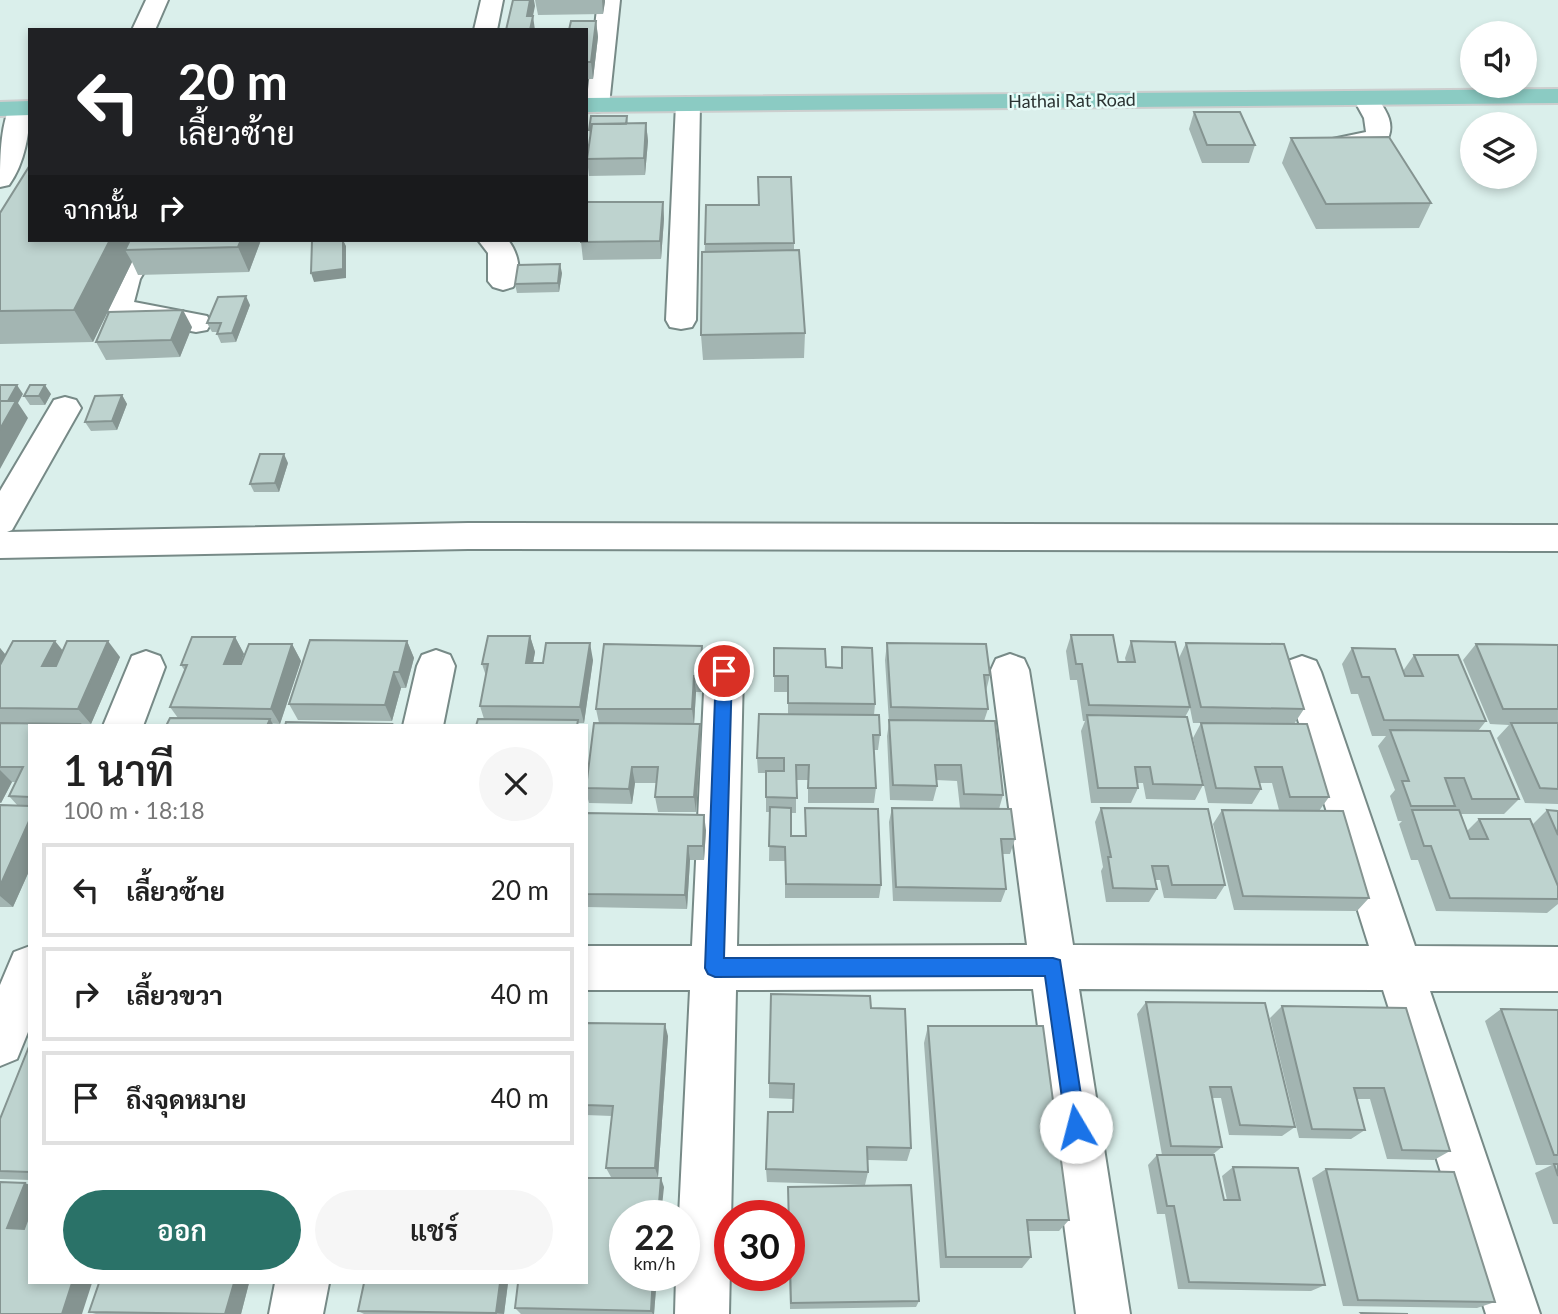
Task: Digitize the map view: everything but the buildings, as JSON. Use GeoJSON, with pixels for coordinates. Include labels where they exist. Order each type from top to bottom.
{"type":"FeatureCollection","features":[{"type":"Feature","properties":{"kind":"main road","name":"Hathai Rat Road"},"geometry":{"type":"LineString","coordinates":[[592,105],[1558,96]]}},
{"type":"Feature","properties":{"kind":"street"},"geometry":{"type":"LineString","coordinates":[[144,28],[157,0]]}},
{"type":"Feature","properties":{"kind":"street"},"geometry":{"type":"LineString","coordinates":[[485,28],[492,0]]}},
{"type":"Feature","properties":{"kind":"street"},"geometry":{"type":"LineString","coordinates":[[592,105],[609,0]]}},
{"type":"Feature","properties":{"kind":"street"},"geometry":{"type":"LineString","coordinates":[[1307,150],[1376,138],[1380,133],[1380,125],[1365,97]]}},
{"type":"Feature","properties":{"kind":"street"},"geometry":{"type":"LineString","coordinates":[[681,320],[688,104]]}},
{"type":"Feature","properties":{"kind":"street"},"geometry":{"type":"LineString","coordinates":[[0,179],[12,147],[16,109]]}},
{"type":"Feature","properties":{"kind":"street"},"geometry":{"type":"LineString","coordinates":[[148,242],[125,279],[118,300],[122,309],[196,323]]}},
{"type":"Feature","properties":{"kind":"street"},"geometry":{"type":"LineString","coordinates":[[494,242],[504,253],[503,281]]}},
{"type":"Feature","properties":{"kind":"street"},"geometry":{"type":"LineString","coordinates":[[0,521],[65,408]]}},
{"type":"Feature","properties":{"kind":"street"},"geometry":{"type":"LineString","coordinates":[[0,545],[454,536],[1558,538]]}},
{"type":"Feature","properties":{"kind":"street"},"geometry":{"type":"LineString","coordinates":[[423,724],[436,666]]}},
{"type":"Feature","properties":{"kind":"street"},"geometry":{"type":"LineString","coordinates":[[124,724],[146,667]]}},
{"type":"Feature","properties":{"kind":"street"},"geometry":{"type":"LineString","coordinates":[[1010,670],[1103,1314]]}},
{"type":"Feature","properties":{"kind":"street"},"geometry":{"type":"LineString","coordinates":[[702,1314],[724,671]]}},
{"type":"Feature","properties":{"kind":"street"},"geometry":{"type":"LineString","coordinates":[[1301,672],[1401,968],[1513,1314]]}},
{"type":"Feature","properties":{"kind":"street"},"geometry":{"type":"LineString","coordinates":[[588,968],[1558,969]]}},
{"type":"Feature","properties":{"kind":"street"},"geometry":{"type":"LineString","coordinates":[[0,969],[28,969]]}},
{"type":"Feature","properties":{"kind":"street"},"geometry":{"type":"LineString","coordinates":[[0,1042],[28,974]]}},
{"type":"Feature","properties":{"kind":"street"},"geometry":{"type":"LineString","coordinates":[[296,1314],[302,1284]]}},
{"type":"Feature","properties":{"kind":"route"},"geometry":{"type":"LineString","coordinates":[[724,671],[715,968],[1053,967],[1076,1127]]}}]}
